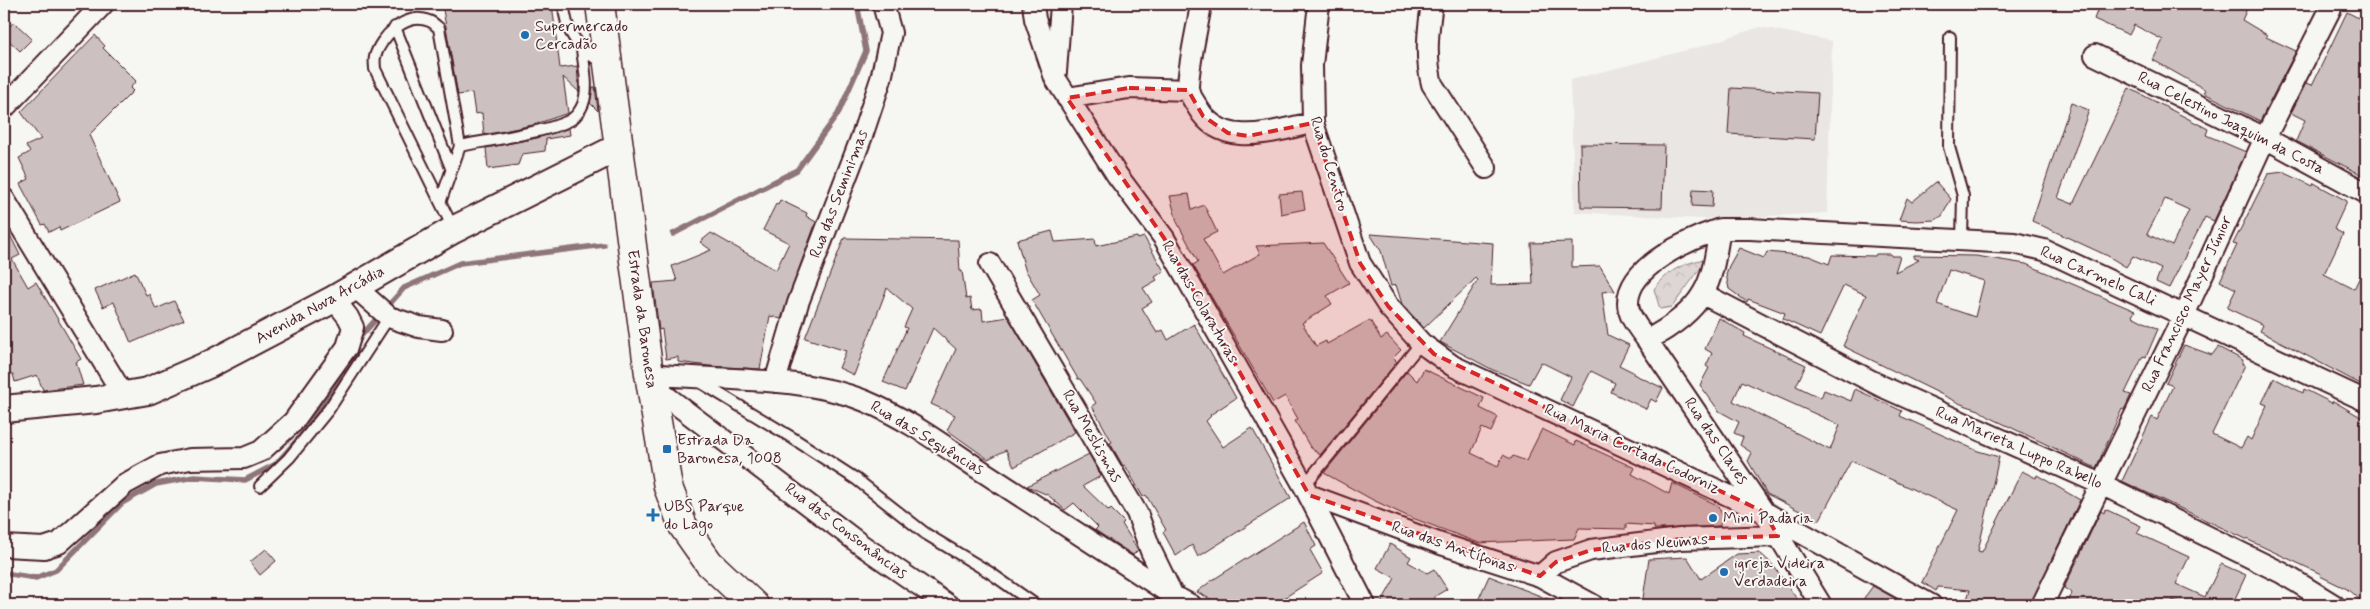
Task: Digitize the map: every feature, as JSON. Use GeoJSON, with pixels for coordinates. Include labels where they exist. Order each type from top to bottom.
{"type":"FeatureCollection","features":[{"type":"Feature","properties":{"kind":"main road","name":"Estrada da Baronesa"},"geometry":{"type":"LineString","coordinates":[[600,4],[650,379],[668,487],[683,526],[709,563],[754,605]]}},
{"type":"Feature","properties":{"kind":"street"},"geometry":{"type":"LineString","coordinates":[[4,108],[104,4]]}},
{"type":"Feature","properties":{"kind":"street","name":"Rua das Seminimas"},"geometry":{"type":"LineString","coordinates":[[775,382],[798,303],[862,136],[880,79],[891,33],[884,4]]}},
{"type":"Feature","properties":{"kind":"street","name":"Rua das Colaraturas"},"geometry":{"type":"LineString","coordinates":[[1033,4],[1035,19],[1056,78],[1067,98],[1117,175],[1164,238],[1306,490],[1365,605]]}},
{"type":"Feature","properties":{"kind":"street"},"geometry":{"type":"LineString","coordinates":[[1056,78],[1061,4]]}},
{"type":"Feature","properties":{"kind":"street"},"geometry":{"type":"LineString","coordinates":[[1201,4],[1188,90],[1203,116],[1214,127],[1228,133],[1248,136],[1313,123]]}},
{"type":"Feature","properties":{"kind":"street","name":"Rua do Centro"},"geometry":{"type":"LineString","coordinates":[[1319,4],[1312,65],[1313,123],[1360,263]]}},
{"type":"Feature","properties":{"kind":"street"},"geometry":{"type":"LineString","coordinates":[[1432,4],[1428,26],[1428,68],[1432,84],[1486,168]]}},
{"type":"Feature","properties":{"kind":"street","name":"Rua Francisco Mayer Júnior"},"geometry":{"type":"LineString","coordinates":[[2042,605],[2184,315],[2265,138],[2333,4]]}},
{"type":"Feature","properties":{"kind":"street","name":"Rua Celestino Joaquim da Costa"},"geometry":{"type":"LineString","coordinates":[[2094,54],[2265,138],[2366,192]]}},
{"type":"Feature","properties":{"kind":"street"},"geometry":{"type":"LineString","coordinates":[[1067,98],[1129,88],[1188,90]]}},
{"type":"Feature","properties":{"kind":"street","name":"Avenida Nova Arcádia"},"geometry":{"type":"LineString","coordinates":[[4,408],[124,396],[148,391],[210,364],[367,304],[454,230],[619,147]]}},
{"type":"Feature","properties":{"kind":"street"},"geometry":{"type":"LineString","coordinates":[[4,200],[124,396]]}},
{"type":"Feature","properties":{"kind":"street","name":"Rua Carmelo Cali"},"geometry":{"type":"LineString","coordinates":[[1647,340],[1634,323],[1628,304],[1631,288],[1642,273],[1663,256],[1695,238],[1720,230],[1750,229],[2014,243],[2044,250],[2366,401]]}},
{"type":"Feature","properties":{"kind":"street"},"geometry":{"type":"LineString","coordinates":[[1647,340],[1673,326],[1703,294],[1720,230]]}},
{"type":"Feature","properties":{"kind":"street","name":"Rua Maria Cortada Codorniz"},"geometry":{"type":"LineString","coordinates":[[1360,263],[1388,306],[1421,344],[1453,366],[1764,512],[1931,605]]}},
{"type":"Feature","properties":{"kind":"street","name":"Rua Meslismas"},"geometry":{"type":"LineString","coordinates":[[990,264],[1137,514],[1151,552],[1172,595]]}},
{"type":"Feature","properties":{"kind":"street","name":"Rua Marieta Luppo Rabello"},"geometry":{"type":"LineString","coordinates":[[1703,294],[1881,386],[2100,484],[2282,574],[2334,605]]}},
{"type":"Feature","properties":{"kind":"street"},"geometry":{"type":"LineString","coordinates":[[4,546],[44,548],[59,543],[125,484],[160,465],[190,458],[244,458],[261,451],[293,422],[348,347],[352,327],[348,317],[367,304],[419,327],[442,330]]}},
{"type":"Feature","properties":{"kind":"street","name":"Rua das Claves"},"geometry":{"type":"LineString","coordinates":[[1647,340],[1764,512],[1821,605]]}},
{"type":"Feature","properties":{"kind":"street","name":"Rua das Sequências"},"geometry":{"type":"LineString","coordinates":[[650,379],[694,378],[775,382],[816,387],[865,401],[912,425],[1172,595]]}},
{"type":"Feature","properties":{"kind":"street","name":"Rua das Consonâncias"},"geometry":{"type":"LineString","coordinates":[[650,379],[860,544],[948,605]]}},
{"type":"Feature","properties":{"kind":"street","name":"Rua das Antífonas"},"geometry":{"type":"LineString","coordinates":[[1306,490],[1441,544],[1540,576],[1593,605]]}},
{"type":"Feature","properties":{"kind":"street","name":"Rua dos Neumas"},"geometry":{"type":"LineString","coordinates":[[1540,576],[1556,562],[1592,550],[1680,539],[1778,536]]}},
{"type":"Feature","properties":{"kind":"street"},"geometry":{"type":"LineString","coordinates":[[1172,595],[1192,605]]}},
{"type":"Feature","properties":{"kind":"lane"},"geometry":{"type":"LineString","coordinates":[[564,4],[564,13],[570,35],[582,50],[609,69]]}},
{"type":"Feature","properties":{"kind":"lane"},"geometry":{"type":"LineString","coordinates":[[440,200],[460,146],[439,28],[429,20],[412,19],[395,27],[382,42],[375,58],[375,70],[454,230]]}},
{"type":"Feature","properties":{"kind":"lane"},"geometry":{"type":"LineString","coordinates":[[395,27],[451,168]]}},
{"type":"Feature","properties":{"kind":"lane"},"geometry":{"type":"LineString","coordinates":[[1950,37],[1949,147],[1963,196],[1962,240]]}},
{"type":"Feature","properties":{"kind":"lane"},"geometry":{"type":"LineString","coordinates":[[460,146],[554,126],[572,119],[579,112],[584,102],[585,84],[582,50]]}},
{"type":"Feature","properties":{"kind":"lane"},"geometry":{"type":"LineString","coordinates":[[260,486],[289,458],[328,409],[367,304]]}},
{"type":"Feature","properties":{"kind":"lane"},"geometry":{"type":"LineString","coordinates":[[1306,490],[1421,344]]}},
{"type":"Feature","properties":{"kind":"lane"},"geometry":{"type":"LineString","coordinates":[[694,378],[791,436],[856,479],[926,534],[989,572],[1036,605]]}},
{"type":"Feature","properties":{"kind":"highlighted area"},"geometry":{"type":"Polygon","coordinates":[[[1129,88],[1188,90],[1203,116],[1228,133],[1248,136],[1313,123],[1360,263],[1388,306],[1434,354],[1764,512],[1778,536],[1680,539],[1591,550],[1556,562],[1540,576],[1309,495],[1164,238],[1067,98],[1129,88]]]}},
{"type":"Feature","properties":{"kind":"shaded area"},"geometry":{"type":"Polygon","coordinates":[[[1760,27],[1832,41],[1827,213],[1703,219],[1575,212],[1570,80],[1699,47],[1760,27]]]}},
{"type":"Feature","properties":{"kind":"green space"},"geometry":{"type":"Polygon","coordinates":[[[1708,258],[1672,307],[1660,309],[1654,289],[1660,282],[1678,268],[1691,262],[1708,258]]]}},
{"type":"Feature","properties":{"kind":"building"},"geometry":{"type":"Polygon","coordinates":[[[442,4],[552,4],[560,68],[577,66],[579,92],[563,77],[568,113],[533,125],[484,135],[482,113],[475,114],[472,93],[458,95],[442,4]]]}},
{"type":"Feature","properties":{"kind":"building"},"geometry":{"type":"Polygon","coordinates":[[[2100,4],[2249,4],[2242,20],[2267,35],[2266,37],[2296,51],[2260,121],[2204,93],[2206,90],[2153,60],[2163,40],[2134,25],[2129,35],[2094,19],[2100,4]]]}},
{"type":"Feature","properties":{"kind":"building"},"geometry":{"type":"Polygon","coordinates":[[[2347,12],[2366,22],[2366,177],[2296,141],[2305,120],[2291,113],[2306,83],[2312,85],[2347,12]]]}},
{"type":"Feature","properties":{"kind":"building"},"geometry":{"type":"Polygon","coordinates":[[[14,22],[32,39],[20,51],[4,36],[4,32],[14,22]]]}},
{"type":"Feature","properties":{"kind":"building"},"geometry":{"type":"Polygon","coordinates":[[[95,35],[105,46],[103,48],[136,81],[130,88],[133,91],[89,135],[120,202],[60,231],[59,227],[49,232],[45,224],[42,225],[20,184],[29,179],[19,158],[30,152],[26,146],[41,139],[21,112],[95,35]]]}},
{"type":"Feature","properties":{"kind":"building"},"geometry":{"type":"Polygon","coordinates":[[[593,87],[595,87],[598,111],[590,103],[593,87]]]}},
{"type":"Feature","properties":{"kind":"building"},"geometry":{"type":"Polygon","coordinates":[[[1731,88],[1818,93],[1815,139],[1728,134],[1731,88]]]}},
{"type":"Feature","properties":{"kind":"building"},"geometry":{"type":"Polygon","coordinates":[[[2129,88],[2208,129],[2206,135],[2246,152],[2214,221],[2205,217],[2169,288],[2156,282],[2161,269],[2133,256],[2126,267],[2108,256],[2032,221],[2071,103],[2089,110],[2058,198],[2073,204],[2129,88]],[[2165,199],[2147,234],[2172,246],[2189,210],[2165,199]]]}},
{"type":"Feature","properties":{"kind":"building"},"geometry":{"type":"Polygon","coordinates":[[[569,128],[570,135],[546,139],[545,151],[522,154],[518,165],[488,169],[486,148],[537,138],[569,128]]]}},
{"type":"Feature","properties":{"kind":"building"},"geometry":{"type":"Polygon","coordinates":[[[1580,144],[1664,145],[1662,208],[1581,207],[1580,144]]]}},
{"type":"Feature","properties":{"kind":"building"},"geometry":{"type":"Polygon","coordinates":[[[2283,172],[2313,186],[2314,183],[2347,201],[2334,229],[2343,234],[2324,274],[2354,289],[2366,264],[2366,387],[2260,331],[2263,325],[2227,308],[2236,289],[2220,281],[2237,245],[2233,244],[2268,174],[2283,172]]]}},
{"type":"Feature","properties":{"kind":"building"},"geometry":{"type":"Polygon","coordinates":[[[1936,182],[1951,199],[1942,216],[1935,220],[1899,220],[1907,198],[1912,202],[1936,182]]]}},
{"type":"Feature","properties":{"kind":"building"},"geometry":{"type":"Polygon","coordinates":[[[1693,189],[1713,190],[1712,207],[1692,206],[1693,189]]]}},
{"type":"Feature","properties":{"kind":"building"},"geometry":{"type":"Polygon","coordinates":[[[1302,192],[1305,209],[1281,214],[1279,194],[1302,192]]]}},
{"type":"Feature","properties":{"kind":"building"},"geometry":{"type":"Polygon","coordinates":[[[1189,194],[1192,210],[1204,205],[1217,232],[1203,239],[1223,275],[1260,254],[1256,246],[1323,243],[1349,283],[1327,296],[1332,304],[1302,323],[1316,346],[1326,341],[1327,344],[1370,320],[1381,339],[1387,335],[1401,350],[1393,358],[1397,362],[1320,455],[1310,447],[1295,421],[1298,419],[1285,396],[1273,403],[1193,265],[1198,262],[1177,222],[1170,196],[1189,194]]]}},
{"type":"Feature","properties":{"kind":"building"},"geometry":{"type":"Polygon","coordinates":[[[780,200],[807,213],[806,216],[816,222],[781,319],[770,316],[760,369],[678,362],[678,357],[666,359],[662,329],[659,330],[653,283],[677,281],[672,266],[711,250],[700,242],[711,233],[776,270],[789,243],[763,230],[776,204],[778,205],[780,200]]]}},
{"type":"Feature","properties":{"kind":"building"},"geometry":{"type":"Polygon","coordinates":[[[4,223],[20,255],[12,259],[28,287],[36,282],[81,359],[76,362],[83,385],[43,390],[37,375],[15,382],[13,374],[4,374],[4,223]]]}},
{"type":"Feature","properties":{"kind":"building"},"geometry":{"type":"Polygon","coordinates":[[[1052,231],[1055,242],[1095,239],[1096,246],[1144,237],[1164,271],[1155,277],[1157,280],[1143,288],[1152,302],[1142,308],[1157,333],[1163,330],[1168,340],[1194,324],[1236,398],[1210,415],[1206,421],[1223,447],[1252,428],[1291,498],[1198,557],[1192,545],[1176,556],[1163,532],[1166,530],[1146,495],[1143,497],[1110,443],[1112,442],[1092,406],[1096,403],[1080,379],[1078,379],[1032,300],[1040,295],[1025,269],[1017,240],[1052,231]]]}},
{"type":"Feature","properties":{"kind":"building"},"geometry":{"type":"Polygon","coordinates":[[[1370,234],[1493,243],[1491,285],[1533,284],[1531,243],[1572,242],[1572,267],[1600,266],[1615,291],[1602,292],[1608,335],[1629,345],[1619,365],[1663,388],[1656,402],[1651,399],[1646,409],[1611,392],[1615,383],[1591,371],[1573,407],[1560,400],[1571,377],[1541,362],[1529,384],[1493,370],[1440,342],[1478,280],[1476,278],[1424,328],[1402,304],[1396,285],[1391,286],[1381,251],[1370,234]]]}},
{"type":"Feature","properties":{"kind":"building"},"geometry":{"type":"Polygon","coordinates":[[[844,238],[958,240],[960,271],[962,271],[966,299],[970,298],[972,310],[982,309],[983,321],[1008,317],[1075,432],[1014,467],[1006,450],[988,459],[947,430],[955,415],[931,404],[956,349],[933,328],[905,391],[883,382],[907,328],[904,327],[912,309],[887,288],[854,375],[839,368],[846,351],[805,338],[844,238]]]}},
{"type":"Feature","properties":{"kind":"building"},"geometry":{"type":"Polygon","coordinates":[[[1739,248],[1764,258],[1767,252],[1809,256],[1829,264],[1832,255],[1875,256],[1876,254],[1891,254],[1891,256],[1900,256],[1895,272],[1919,260],[1914,258],[1914,255],[1976,256],[2026,264],[2135,311],[2132,316],[2158,329],[2146,357],[2143,356],[2125,393],[2131,395],[2124,410],[2122,409],[2096,468],[1843,346],[1866,295],[1844,285],[1820,336],[1783,319],[1785,313],[1748,299],[1747,302],[1729,289],[1726,274],[1739,248]],[[1949,270],[1937,304],[1975,317],[1984,281],[1949,270]]]}},
{"type":"Feature","properties":{"kind":"building"},"geometry":{"type":"Polygon","coordinates":[[[135,272],[146,295],[149,294],[156,309],[174,301],[184,320],[131,343],[114,302],[103,307],[95,290],[135,272]]]}},
{"type":"Feature","properties":{"kind":"building"},"geometry":{"type":"Polygon","coordinates":[[[1719,318],[1745,333],[1744,336],[1806,365],[1796,386],[1821,398],[1824,390],[1851,401],[1855,389],[1902,411],[1900,416],[1978,451],[1999,457],[1978,551],[1982,552],[2022,471],[2036,478],[2037,475],[2080,500],[2030,605],[1965,605],[1970,590],[1938,587],[1936,591],[1922,582],[1958,510],[1851,461],[1819,521],[1767,494],[1748,461],[1752,453],[1740,445],[1743,437],[1734,433],[1739,422],[1719,411],[1700,385],[1709,368],[1706,366],[1712,353],[1705,349],[1719,318]],[[1742,381],[1733,401],[1830,450],[1840,425],[1742,381]]]}},
{"type":"Feature","properties":{"kind":"building"},"geometry":{"type":"Polygon","coordinates":[[[2184,345],[2212,355],[2218,347],[2243,360],[2242,364],[2245,365],[2212,434],[2241,448],[2247,437],[2251,440],[2267,405],[2262,403],[2274,378],[2303,393],[2304,389],[2332,403],[2333,401],[2366,420],[2366,605],[2347,589],[2320,576],[2321,574],[2122,481],[2152,417],[2157,420],[2173,386],[2166,383],[2184,345]]]}},
{"type":"Feature","properties":{"kind":"building"},"geometry":{"type":"Polygon","coordinates":[[[1424,369],[1484,398],[1480,408],[1498,417],[1491,432],[1482,428],[1471,453],[1498,466],[1503,455],[1511,459],[1513,456],[1526,461],[1542,429],[1575,445],[1576,441],[1635,468],[1632,474],[1669,494],[1672,483],[1717,505],[1722,514],[1721,523],[1719,526],[1661,529],[1654,529],[1654,526],[1626,524],[1626,529],[1579,528],[1574,539],[1479,543],[1407,516],[1324,473],[1407,371],[1417,381],[1424,369]]]}},
{"type":"Feature","properties":{"kind":"building"},"geometry":{"type":"Polygon","coordinates":[[[1089,454],[1101,476],[1083,486],[1109,511],[1111,509],[1124,522],[1122,524],[1138,550],[1133,555],[1095,530],[1098,527],[1074,503],[1065,510],[1048,495],[1027,486],[1089,454]]]}},
{"type":"Feature","properties":{"kind":"building"},"geometry":{"type":"Polygon","coordinates":[[[2105,509],[2141,526],[2137,533],[2189,557],[2176,584],[2205,597],[2221,564],[2246,575],[2232,605],[2186,605],[2173,600],[2171,605],[2067,605],[2072,593],[2064,588],[2101,511],[2104,513],[2105,509]]]}},
{"type":"Feature","properties":{"kind":"building"},"geometry":{"type":"Polygon","coordinates":[[[1304,522],[1316,546],[1310,550],[1323,573],[1273,605],[1221,605],[1197,592],[1211,581],[1304,522]]]}},
{"type":"Feature","properties":{"kind":"building"},"geometry":{"type":"Polygon","coordinates":[[[1390,544],[1411,557],[1408,562],[1427,573],[1434,569],[1447,589],[1434,597],[1439,605],[1380,605],[1395,578],[1377,568],[1390,544]]]}},
{"type":"Feature","properties":{"kind":"building"},"geometry":{"type":"Polygon","coordinates":[[[266,549],[276,561],[260,575],[250,562],[266,549]]]}},
{"type":"Feature","properties":{"kind":"building"},"geometry":{"type":"Polygon","coordinates":[[[1760,553],[1773,565],[1801,605],[1688,605],[1683,602],[1678,605],[1642,605],[1649,559],[1687,557],[1701,579],[1737,554],[1760,553]]]}},
{"type":"Feature","properties":{"kind":"building"},"geometry":{"type":"Polygon","coordinates":[[[1489,576],[1561,604],[1476,605],[1489,576]]]}},
{"type":"Feature","properties":{"kind":"building"},"geometry":{"type":"Polygon","coordinates":[[[1873,586],[1907,605],[1859,605],[1873,586]]]}},
{"type":"Feature","properties":{"kind":"waterway"},"geometry":{"type":"LineString","coordinates":[[673,234],[797,170],[838,114],[866,51],[857,4]]}},
{"type":"Feature","properties":{"kind":"waterway"},"geometry":{"type":"LineString","coordinates":[[357,345],[361,336],[404,288],[460,263],[604,245]]}},
{"type":"Feature","properties":{"kind":"waterway"},"geometry":{"type":"LineString","coordinates":[[4,573],[36,578],[56,570],[122,503],[156,484],[194,477],[245,480],[276,464],[303,433],[336,387],[352,356]]}},
{"type":"Feature","properties":{"kind":"place","name":"Supermercado Cercadão"},"geometry":{"type":"Point","coordinates":[525,35]}},
{"type":"Feature","properties":{"kind":"place","name":"Estrada Da Baronesa, 1008"},"geometry":{"type":"Point","coordinates":[667,449]}},
{"type":"Feature","properties":{"kind":"place","name":"UBS Parque do Lago"},"geometry":{"type":"Point","coordinates":[653,515]}},
{"type":"Feature","properties":{"kind":"place","name":"Mini Padaria"},"geometry":{"type":"Point","coordinates":[1713,518]}},
{"type":"Feature","properties":{"kind":"place","name":"igreja Videira Verdadeira"},"geometry":{"type":"Point","coordinates":[1724,572]}}]}
